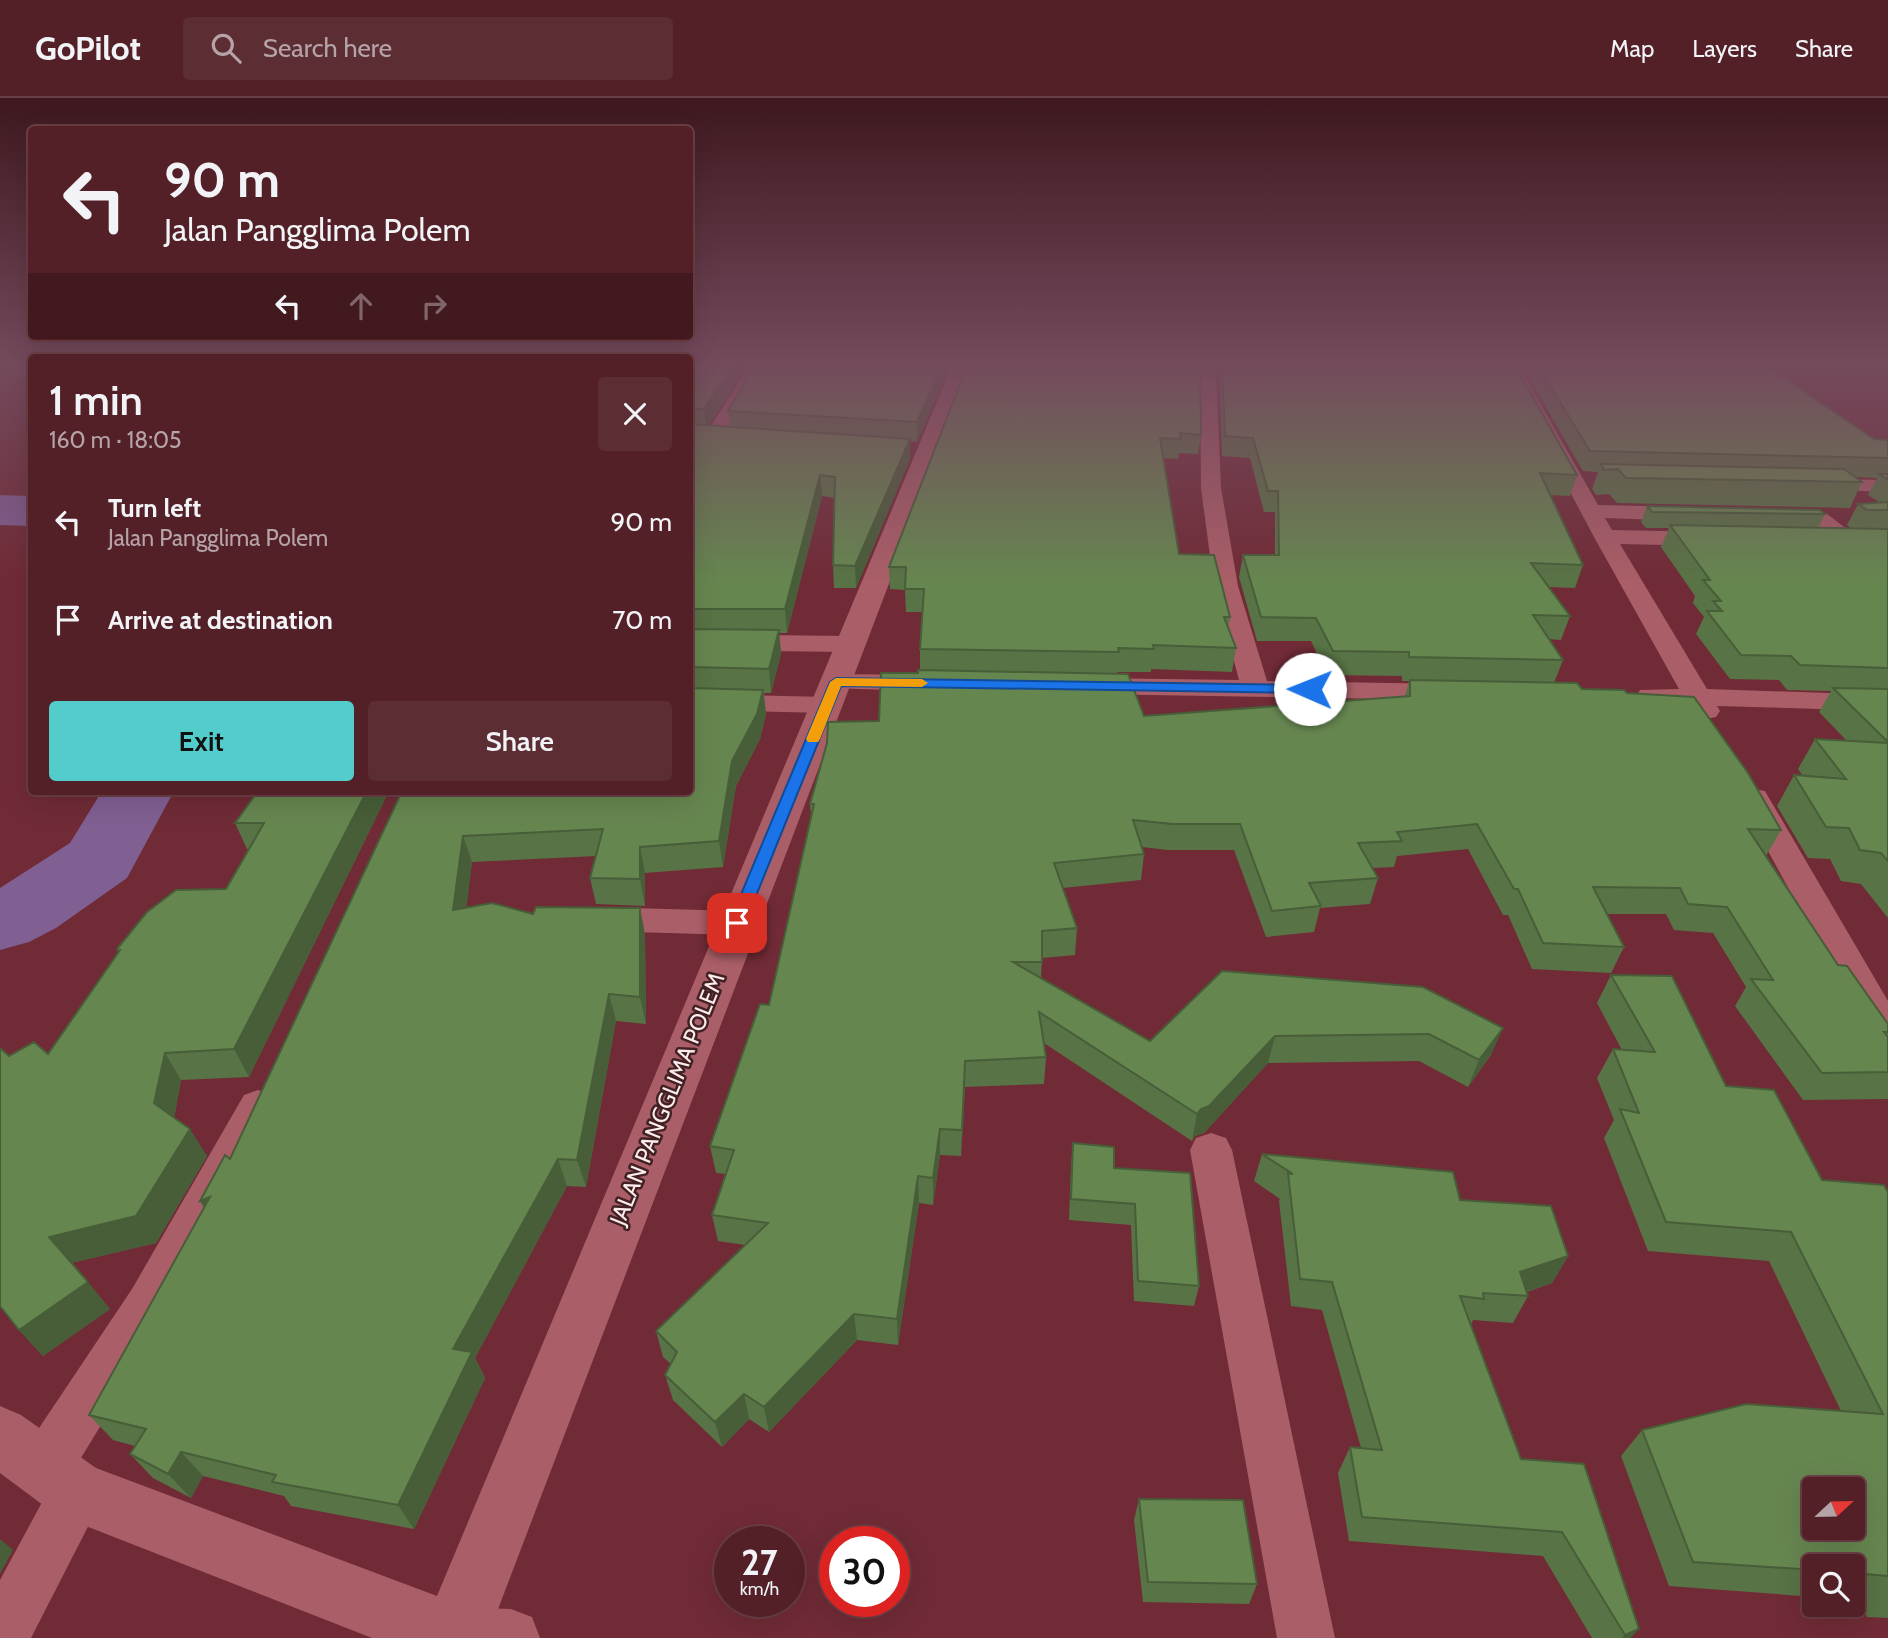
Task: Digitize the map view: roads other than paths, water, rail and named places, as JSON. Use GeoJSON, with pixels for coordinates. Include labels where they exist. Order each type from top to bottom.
{"type":"FeatureCollection","features":[{"type":"Feature","properties":{"kind":"street"},"geometry":{"type":"LineString","coordinates":[[726,438],[741,439]]}},
{"type":"Feature","properties":{"kind":"street","name":"JALAN PANGGLIMA POLEM"},"geometry":{"type":"LineString","coordinates":[[473,1637],[737,923],[837,677],[926,438]]}},
{"type":"Feature","properties":{"kind":"street"},"geometry":{"type":"LineString","coordinates":[[1210,438],[1211,488],[1226,586],[1255,688]]}},
{"type":"Feature","properties":{"kind":"street"},"geometry":{"type":"LineString","coordinates":[[1552,438],[1605,537],[1718,734]]}},
{"type":"Feature","properties":{"kind":"street"},"geometry":{"type":"LineString","coordinates":[[1576,480],[1603,481]]}},
{"type":"Feature","properties":{"kind":"street"},"geometry":{"type":"LineString","coordinates":[[1797,484],[1888,486]]}},
{"type":"Feature","properties":{"kind":"street"},"geometry":{"type":"LineString","coordinates":[[1754,516],[1818,518],[1859,512],[1838,485]]}},
{"type":"Feature","properties":{"kind":"street"},"geometry":{"type":"LineString","coordinates":[[1593,511],[1714,515]]}},
{"type":"Feature","properties":{"kind":"street"},"geometry":{"type":"LineString","coordinates":[[1818,518],[1851,541]]}},
{"type":"Feature","properties":{"kind":"street"},"geometry":{"type":"LineString","coordinates":[[1605,537],[1735,540]]}},
{"type":"Feature","properties":{"kind":"street"},"geometry":{"type":"LineString","coordinates":[[1810,541],[1875,541]]}},
{"type":"Feature","properties":{"kind":"street"},"geometry":{"type":"LineString","coordinates":[[693,643],[837,677],[948,684]]}},
{"type":"Feature","properties":{"kind":"street"},"geometry":{"type":"LineString","coordinates":[[693,701],[837,677]]}},
{"type":"Feature","properties":{"kind":"street"},"geometry":{"type":"LineString","coordinates":[[1059,685],[1476,693]]}},
{"type":"Feature","properties":{"kind":"street"},"geometry":{"type":"LineString","coordinates":[[1629,696],[1888,702]]}},
{"type":"Feature","properties":{"kind":"street"},"geometry":{"type":"LineString","coordinates":[[1738,770],[1888,1035]]}},
{"type":"Feature","properties":{"kind":"street"},"geometry":{"type":"LineString","coordinates":[[569,918],[737,923]]}},
{"type":"Feature","properties":{"kind":"street"},"geometry":{"type":"LineString","coordinates":[[0,1638],[40,1465],[149,1304],[255,1112],[272,1075]]}},
{"type":"Feature","properties":{"kind":"street"},"geometry":{"type":"LineString","coordinates":[[1211,1150],[1306,1638]]}},
{"type":"Feature","properties":{"kind":"street"},"geometry":{"type":"LineString","coordinates":[[40,1465],[473,1637]]}},
{"type":"Feature","properties":{"kind":"waterway"},"geometry":{"type":"LineString","coordinates":[[0,510],[28,511]]}},
{"type":"Feature","properties":{"kind":"waterway"},"geometry":{"type":"LineString","coordinates":[[0,922],[27,909],[99,860],[136,795]]}}]}
